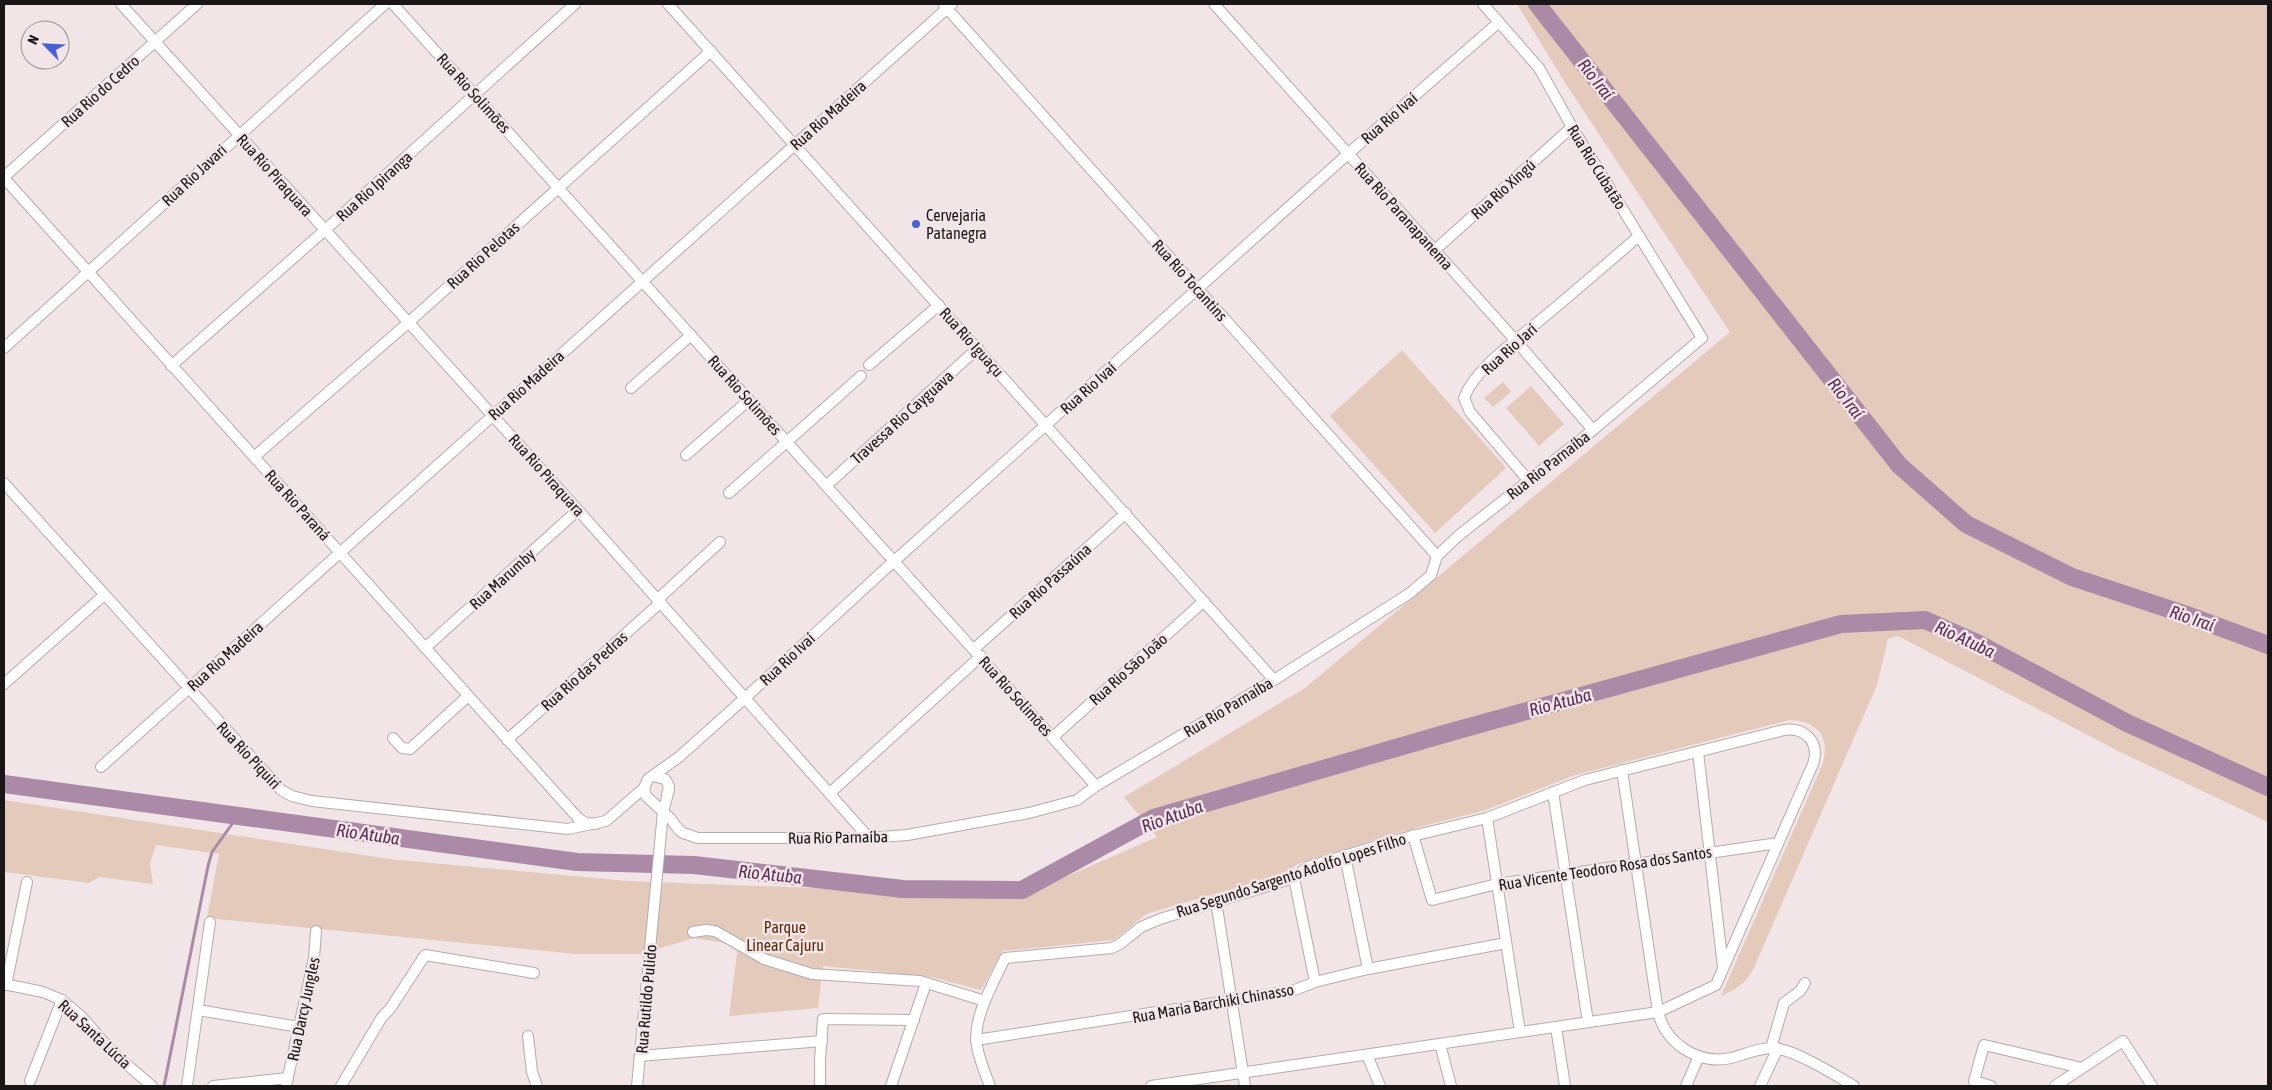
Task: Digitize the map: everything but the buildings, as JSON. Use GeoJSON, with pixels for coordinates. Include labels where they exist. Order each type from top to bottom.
{"type":"FeatureCollection","features":[{"type":"Feature","properties":{"kind":"street","name":"Rua Rio Piraquara"},"geometry":{"type":"LineString","coordinates":[[121,4],[578,510],[869,838]]}},
{"type":"Feature","properties":{"kind":"street","name":"Rua Rio do Cedro"},"geometry":{"type":"LineString","coordinates":[[4,178],[197,4]]}},
{"type":"Feature","properties":{"kind":"street","name":"Rua Rio Javari"},"geometry":{"type":"LineString","coordinates":[[4,348],[238,135],[386,4]]}},
{"type":"Feature","properties":{"kind":"street","name":"Rua Rio Solimões"},"geometry":{"type":"LineString","coordinates":[[393,4],[1096,786]]}},
{"type":"Feature","properties":{"kind":"street","name":"Rua Rio Ipiranga"},"geometry":{"type":"LineString","coordinates":[[171,366],[575,4]]}},
{"type":"Feature","properties":{"kind":"street","name":"Rua Rio Iguaçu"},"geometry":{"type":"LineString","coordinates":[[668,4],[1274,680]]}},
{"type":"Feature","properties":{"kind":"street","name":"Rua Rio Paranapanema"},"geometry":{"type":"LineString","coordinates":[[1214,4],[1516,341],[1592,430]]}},
{"type":"Feature","properties":{"kind":"street","name":"Rua Rio Cubatão"},"geometry":{"type":"LineString","coordinates":[[1483,4],[1539,68],[1572,128],[1702,338]]}},
{"type":"Feature","properties":{"kind":"street","name":"Rua Rio Madeira"},"geometry":{"type":"LineString","coordinates":[[101,767],[795,145],[947,5]]}},
{"type":"Feature","properties":{"kind":"street","name":"Rua Rio Tocantins"},"geometry":{"type":"LineString","coordinates":[[947,5],[1437,556]]}},
{"type":"Feature","properties":{"kind":"street","name":"Rua Rio Ivaí"},"geometry":{"type":"LineString","coordinates":[[653,776],[679,757],[1198,288],[1499,22]]}},
{"type":"Feature","properties":{"kind":"street","name":"Rua Rio Pelotas"},"geometry":{"type":"LineString","coordinates":[[254,457],[408,322],[710,51]]}},
{"type":"Feature","properties":{"kind":"street","name":"Rua Rio Xingú"},"geometry":{"type":"LineString","coordinates":[[1435,250],[1572,128]]}},
{"type":"Feature","properties":{"kind":"street","name":"Rua Rio Paraná"},"geometry":{"type":"LineString","coordinates":[[4,178],[578,818],[586,823],[596,824]]}},
{"type":"Feature","properties":{"kind":"street","name":"Rua Rio Jarí"},"geometry":{"type":"LineString","coordinates":[[1528,480],[1470,412],[1464,398],[1468,388],[1482,371],[1639,236]]}},
{"type":"Feature","properties":{"kind":"street"},"geometry":{"type":"LineString","coordinates":[[870,365],[938,305]]}},
{"type":"Feature","properties":{"kind":"street"},"geometry":{"type":"LineString","coordinates":[[631,388],[691,335]]}},
{"type":"Feature","properties":{"kind":"street","name":"Rua Rio Parnaíba"},"geometry":{"type":"LineString","coordinates":[[664,812],[683,833],[698,838],[869,838],[907,835],[1029,814],[1076,800],[1096,786],[1274,680],[1410,593],[1431,575],[1437,556],[1458,536],[1592,430],[1702,338]]}},
{"type":"Feature","properties":{"kind":"street","name":"Travessa Rio Cayguava"},"geometry":{"type":"LineString","coordinates":[[827,485],[978,348]]}},
{"type":"Feature","properties":{"kind":"street"},"geometry":{"type":"LineString","coordinates":[[729,493],[860,376]]}},
{"type":"Feature","properties":{"kind":"street"},"geometry":{"type":"LineString","coordinates":[[686,455],[749,400]]}},
{"type":"Feature","properties":{"kind":"street","name":"Rua Rio Piquiri"},"geometry":{"type":"LineString","coordinates":[[4,483],[281,790],[292,796],[312,801],[556,829],[596,824]]}},
{"type":"Feature","properties":{"kind":"street","name":"Rua Marumby"},"geometry":{"type":"LineString","coordinates":[[425,648],[578,510]]}},
{"type":"Feature","properties":{"kind":"street","name":"Rua Rio Passaúna"},"geometry":{"type":"LineString","coordinates":[[830,793],[1126,514]]}},
{"type":"Feature","properties":{"kind":"street","name":"Rua Rio das Pedras"},"geometry":{"type":"LineString","coordinates":[[507,740],[659,601],[720,542]]}},
{"type":"Feature","properties":{"kind":"street"},"geometry":{"type":"LineString","coordinates":[[4,684],[104,595]]}},
{"type":"Feature","properties":{"kind":"street","name":"Rua Rio São João"},"geometry":{"type":"LineString","coordinates":[[1053,737],[1204,601]]}},
{"type":"Feature","properties":{"kind":"street"},"geometry":{"type":"LineString","coordinates":[[394,738],[402,748],[410,749],[468,696]]}},
{"type":"Feature","properties":{"kind":"street","name":"Rua Segundo Sargento Adolfo Lopes Filho"},"geometry":{"type":"LineString","coordinates":[[985,1001],[1005,958],[1112,948],[1150,922],[1294,878],[1307,867],[1413,835],[1488,818],[1585,780],[1784,730],[1798,730],[1809,736],[1814,746],[1815,758],[1778,843]]}},
{"type":"Feature","properties":{"kind":"street"},"geometry":{"type":"LineString","coordinates":[[1698,752],[1724,968]]}},
{"type":"Feature","properties":{"kind":"street","name":"Rua Rio Ivaí"},"geometry":{"type":"LineString","coordinates":[[662,829],[669,786],[679,757]]}},
{"type":"Feature","properties":{"kind":"street"},"geometry":{"type":"LineString","coordinates":[[1622,770],[1658,1012],[1660,1022],[1671,1039],[1680,1047],[1699,1056],[1723,1059],[1775,1048],[1793,1054],[1854,1086]]}},
{"type":"Feature","properties":{"kind":"street"},"geometry":{"type":"LineString","coordinates":[[649,799],[659,801],[664,799],[669,786],[662,776],[653,776],[645,782],[644,788],[649,799],[664,812]]}},
{"type":"Feature","properties":{"kind":"street"},"geometry":{"type":"LineString","coordinates":[[596,824],[606,821],[644,788]]}},
{"type":"Feature","properties":{"kind":"street"},"geometry":{"type":"LineString","coordinates":[[1553,792],[1588,1022]]}},
{"type":"Feature","properties":{"kind":"street"},"geometry":{"type":"LineString","coordinates":[[1488,818],[1520,1032]]}},
{"type":"Feature","properties":{"kind":"street","name":"Rua Rutildo Pulido"},"geometry":{"type":"LineString","coordinates":[[637,1086],[662,829]]}},
{"type":"Feature","properties":{"kind":"street","name":"Rua Vicente Teodoro Rosa dos Santos"},"geometry":{"type":"LineString","coordinates":[[1413,835],[1432,900],[1497,884],[1778,843]]}},
{"type":"Feature","properties":{"kind":"street"},"geometry":{"type":"LineString","coordinates":[[1151,1086],[1658,1012],[1716,985],[1778,843]]}},
{"type":"Feature","properties":{"kind":"street"},"geometry":{"type":"LineString","coordinates":[[1345,856],[1368,969]]}},
{"type":"Feature","properties":{"kind":"street"},"geometry":{"type":"LineString","coordinates":[[1294,878],[1315,982]]}},
{"type":"Feature","properties":{"kind":"street"},"geometry":{"type":"LineString","coordinates":[[5,984],[27,882]]}},
{"type":"Feature","properties":{"kind":"street"},"geometry":{"type":"LineString","coordinates":[[1216,902],[1245,1086]]}},
{"type":"Feature","properties":{"kind":"street"},"geometry":{"type":"LineString","coordinates":[[187,1086],[210,922]]}},
{"type":"Feature","properties":{"kind":"street","name":"Rua Darcy Jungles"},"geometry":{"type":"LineString","coordinates":[[287,1082],[314,958],[316,931]]}},
{"type":"Feature","properties":{"kind":"street"},"geometry":{"type":"LineString","coordinates":[[693,932],[715,931],[764,959],[812,974],[926,983],[985,1001],[976,1040],[990,1086]]}},
{"type":"Feature","properties":{"kind":"street","name":"Rua Maria Barchiki Chinasso"},"geometry":{"type":"LineString","coordinates":[[976,1040],[1232,1002],[1292,991],[1315,982],[1368,969],[1506,943]]}},
{"type":"Feature","properties":{"kind":"street"},"geometry":{"type":"LineString","coordinates":[[341,1086],[382,1017],[390,1009],[425,954],[534,973]]}},
{"type":"Feature","properties":{"kind":"street"},"geometry":{"type":"LineString","coordinates":[[892,1086],[926,983]]}},
{"type":"Feature","properties":{"kind":"street"},"geometry":{"type":"LineString","coordinates":[[1760,1086],[1775,1048],[1784,1003],[1800,991],[1805,983]]}},
{"type":"Feature","properties":{"kind":"street","name":"Rua Santa Lúcia"},"geometry":{"type":"LineString","coordinates":[[5,984],[48,994],[62,1000],[82,1018],[112,1052],[152,1086]]}},
{"type":"Feature","properties":{"kind":"street"},"geometry":{"type":"LineString","coordinates":[[30,1081],[62,1000]]}},
{"type":"Feature","properties":{"kind":"street"},"geometry":{"type":"LineString","coordinates":[[198,1010],[299,1027]]}},
{"type":"Feature","properties":{"kind":"street"},"geometry":{"type":"LineString","coordinates":[[820,1086],[823,1019],[914,1020]]}},
{"type":"Feature","properties":{"kind":"street"},"geometry":{"type":"LineString","coordinates":[[1556,1027],[1565,1086]]}},
{"type":"Feature","properties":{"kind":"street"},"geometry":{"type":"LineString","coordinates":[[528,1036],[532,1072],[537,1086]]}},
{"type":"Feature","properties":{"kind":"street"},"geometry":{"type":"LineString","coordinates":[[640,1056],[822,1041]]}},
{"type":"Feature","properties":{"kind":"street"},"geometry":{"type":"LineString","coordinates":[[2055,1086],[2123,1041],[2152,1086]]}},
{"type":"Feature","properties":{"kind":"street"},"geometry":{"type":"LineString","coordinates":[[1440,1044],[1450,1086]]}},
{"type":"Feature","properties":{"kind":"street"},"geometry":{"type":"LineString","coordinates":[[1991,1086],[1974,1081],[1984,1046],[2082,1068]]}},
{"type":"Feature","properties":{"kind":"street"},"geometry":{"type":"LineString","coordinates":[[1367,1054],[1380,1086]]}},
{"type":"Feature","properties":{"kind":"street"},"geometry":{"type":"LineString","coordinates":[[1686,1086],[1699,1056]]}},
{"type":"Feature","properties":{"kind":"street"},"geometry":{"type":"LineString","coordinates":[[1832,1086],[1836,1076]]}},
{"type":"Feature","properties":{"kind":"street"},"geometry":{"type":"LineString","coordinates":[[212,1086],[287,1082]]}},
{"type":"Feature","properties":{"kind":"green space","name":"Parque Linear Cajuru"},"geometry":{"type":"Polygon","coordinates":[[[1517,4],[2268,4],[2268,822],[2120,752],[1898,636],[1888,639],[1877,685],[1753,970],[1740,986],[1721,996],[1823,763],[1825,745],[1823,738],[1808,723],[1790,720],[1575,775],[1486,810],[1400,832],[1300,863],[1280,875],[1146,914],[1114,940],[1002,951],[981,990],[931,977],[823,966],[818,1008],[729,1016],[738,945],[694,938],[641,954],[576,954],[207,918],[219,854],[156,845],[150,863],[153,884],[99,877],[89,883],[4,872],[4,800],[389,859],[628,881],[1022,896],[1157,837],[1124,797],[1305,688],[1730,332],[1569,89],[1517,4]]]}},
{"type":"Feature","properties":{"kind":"green space"},"geometry":{"type":"Polygon","coordinates":[[[1402,350],[1506,468],[1435,533],[1330,416],[1402,350]]]}},
{"type":"Feature","properties":{"kind":"green space"},"geometry":{"type":"Polygon","coordinates":[[[1503,382],[1511,392],[1493,407],[1484,398],[1503,382]]]}},
{"type":"Feature","properties":{"kind":"green space"},"geometry":{"type":"Polygon","coordinates":[[[1531,386],[1564,424],[1539,446],[1506,408],[1531,386]]]}},
{"type":"Feature","properties":{"kind":"waterway","name":"Rio Iraí"},"geometry":{"type":"LineString","coordinates":[[1537,4],[1899,465],[1966,524],[2072,577],[2184,614],[2268,645]]}},
{"type":"Feature","properties":{"kind":"waterway","name":"Rio Atuba"},"geometry":{"type":"LineString","coordinates":[[4,784],[577,862],[694,865],[903,889],[1022,890],[1154,818],[1451,732],[1841,624],[1925,620],[1979,644],[2127,723],[2268,787]]}},
{"type":"Feature","properties":{"kind":"waterway"},"geometry":{"type":"LineString","coordinates":[[164,1086],[208,866],[212,852],[237,817]]}},
{"type":"Feature","properties":{"kind":"place","name":"Cervejaria Patanegra"},"geometry":{"type":"Point","coordinates":[916,224]}}]}
